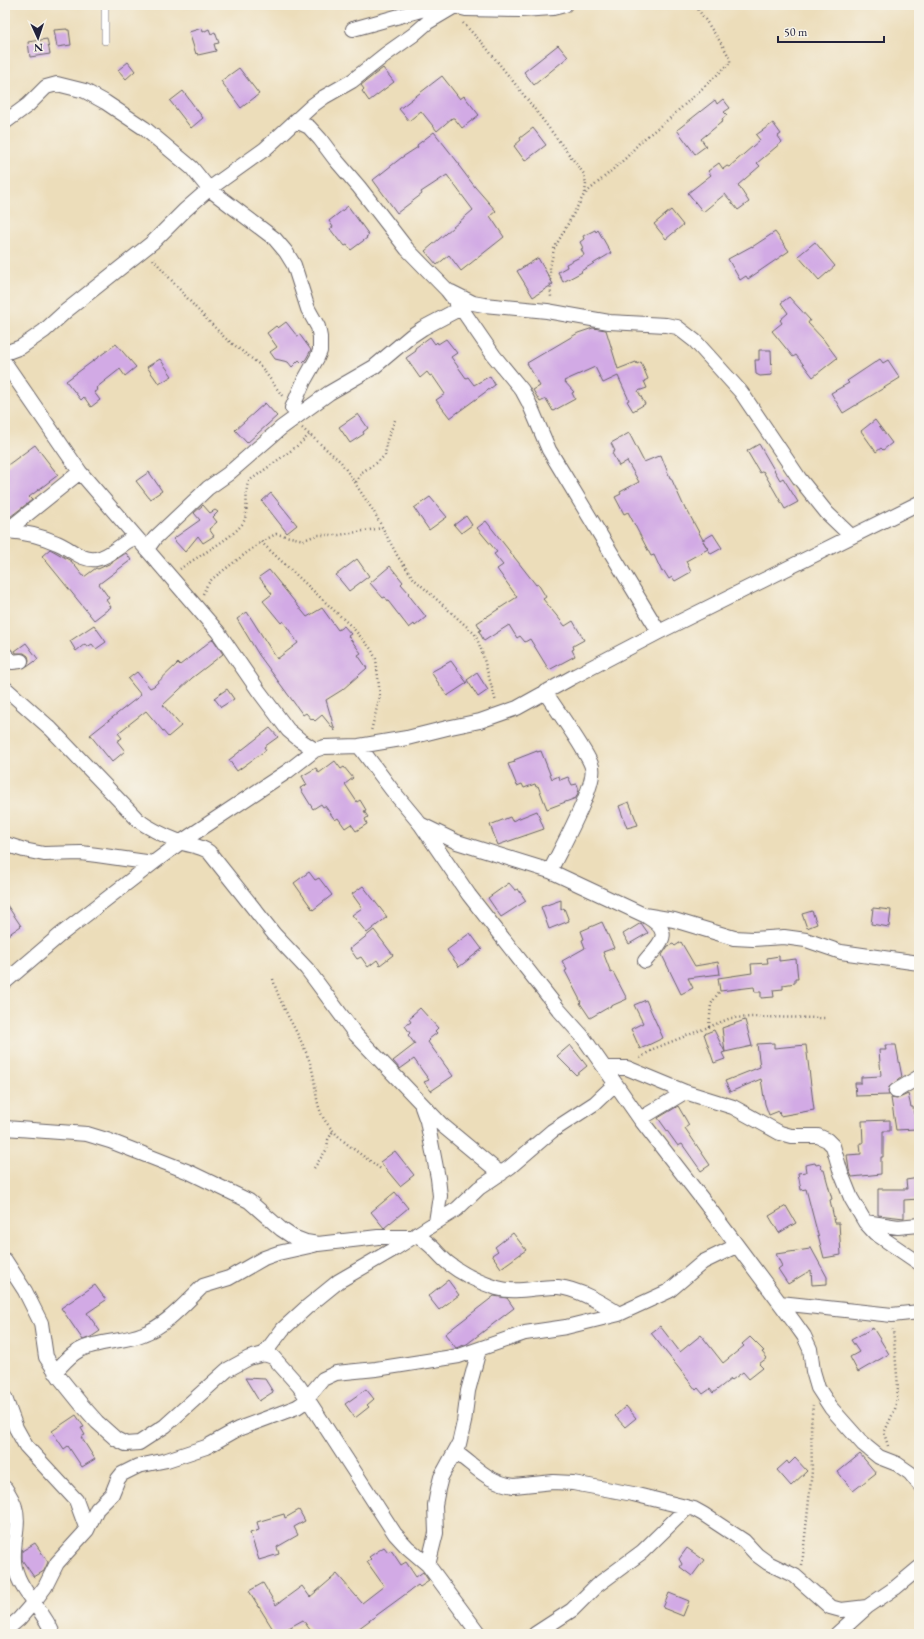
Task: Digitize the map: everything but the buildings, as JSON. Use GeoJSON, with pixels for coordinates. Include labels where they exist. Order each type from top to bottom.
{"type":"FeatureCollection","features":[{"type":"Feature","properties":{"kind":"street"},"geometry":{"type":"LineString","coordinates":[[353,29],[449,6],[466,9],[521,10],[553,8],[566,5]]}},
{"type":"Feature","properties":{"kind":"street"},"geometry":{"type":"LineString","coordinates":[[5,353],[21,347],[44,331],[66,311],[144,250],[209,189],[266,149],[324,96],[352,81],[449,6]]}},
{"type":"Feature","properties":{"kind":"street"},"geometry":{"type":"LineString","coordinates":[[5,122],[28,105],[46,87],[57,84],[85,91],[106,102],[164,144],[192,168],[209,189],[275,239],[286,252],[294,265],[308,309],[318,327],[320,351],[304,381],[295,412]]}},
{"type":"Feature","properties":{"kind":"street"},"geometry":{"type":"LineString","coordinates":[[296,121],[309,127],[320,139],[407,248],[447,290],[462,308],[494,356],[522,390],[532,408],[541,434],[549,450],[659,632]]}},
{"type":"Feature","properties":{"kind":"street"},"geometry":{"type":"LineString","coordinates":[[447,290],[473,303],[552,312],[609,322],[677,327],[684,332],[721,369],[741,392],[799,478],[827,513],[851,536]]}},
{"type":"Feature","properties":{"kind":"street"},"geometry":{"type":"LineString","coordinates":[[144,546],[155,538],[208,488],[228,474],[295,412],[374,367],[411,336],[423,328],[462,308]]}},
{"type":"Feature","properties":{"kind":"street"},"geometry":{"type":"LineString","coordinates":[[5,363],[80,472],[198,607],[218,632],[288,730],[315,750]]}},
{"type":"Feature","properties":{"kind":"street"},"geometry":{"type":"LineString","coordinates":[[6,531],[80,472]]}},
{"type":"Feature","properties":{"kind":"street"},"geometry":{"type":"LineString","coordinates":[[5,982],[60,936],[181,842],[288,771],[315,750],[324,747],[363,745],[407,738],[480,721],[517,708],[659,632],[919,503]]}},
{"type":"Feature","properties":{"kind":"street"},"geometry":{"type":"LineString","coordinates":[[6,531],[43,537],[60,543],[84,558],[90,560],[106,556],[130,540],[134,539],[144,546]]}},
{"type":"Feature","properties":{"kind":"street"},"geometry":{"type":"LineString","coordinates":[[5,688],[51,729],[138,820],[152,830],[210,852],[274,934],[307,969],[356,1035],[442,1125],[501,1174]]}},
{"type":"Feature","properties":{"kind":"street"},"geometry":{"type":"LineString","coordinates":[[545,692],[589,759],[593,768],[593,775],[578,817],[550,871]]}},
{"type":"Feature","properties":{"kind":"street"},"geometry":{"type":"LineString","coordinates":[[363,745],[392,790],[421,825],[469,895],[559,1010],[583,1037],[640,1119],[801,1331],[810,1349],[813,1371],[818,1388],[831,1408],[863,1444],[879,1457],[897,1464],[910,1473],[919,1484]]}},
{"type":"Feature","properties":{"kind":"street"},"geometry":{"type":"LineString","coordinates":[[421,825],[457,842],[550,871],[658,923],[663,934],[659,945],[645,961]]}},
{"type":"Feature","properties":{"kind":"street"},"geometry":{"type":"LineString","coordinates":[[5,844],[44,854],[81,853],[153,863]]}},
{"type":"Feature","properties":{"kind":"street"},"geometry":{"type":"LineString","coordinates":[[644,915],[681,922],[734,938],[753,939],[784,937],[806,940],[841,952],[919,963]]}},
{"type":"Feature","properties":{"kind":"street"},"geometry":{"type":"LineString","coordinates":[[605,1068],[627,1068],[685,1092],[733,1107],[780,1133],[791,1136],[818,1136],[827,1140],[833,1146],[841,1173],[851,1198],[865,1222],[875,1233],[919,1263]]}},
{"type":"Feature","properties":{"kind":"street"},"geometry":{"type":"LineString","coordinates":[[896,1092],[919,1077]]}},
{"type":"Feature","properties":{"kind":"street"},"geometry":{"type":"LineString","coordinates":[[264,1354],[283,1329],[339,1281],[388,1253],[457,1209],[479,1188],[501,1174],[552,1131],[595,1103],[615,1084]]}},
{"type":"Feature","properties":{"kind":"street"},"geometry":{"type":"LineString","coordinates":[[640,1119],[685,1092]]}},
{"type":"Feature","properties":{"kind":"street"},"geometry":{"type":"LineString","coordinates":[[420,1103],[427,1120],[438,1178],[440,1196],[436,1222]]}},
{"type":"Feature","properties":{"kind":"street"},"geometry":{"type":"LineString","coordinates":[[5,1128],[87,1134],[110,1141],[189,1172],[249,1201],[281,1229],[293,1237],[306,1242],[318,1244]]}},
{"type":"Feature","properties":{"kind":"street"},"geometry":{"type":"LineString","coordinates":[[865,1222],[898,1227],[919,1226]]}},
{"type":"Feature","properties":{"kind":"street"},"geometry":{"type":"LineString","coordinates":[[55,1372],[78,1351],[148,1332],[164,1322],[207,1283],[222,1281],[249,1265],[278,1253],[318,1244],[378,1237],[414,1236],[432,1247],[448,1263],[461,1272],[498,1288],[511,1290],[557,1287],[570,1289],[619,1314]]}},
{"type":"Feature","properties":{"kind":"street"},"geometry":{"type":"LineString","coordinates":[[5,1631],[19,1619],[45,1587],[57,1563],[87,1530],[97,1509],[112,1494],[118,1479],[122,1474],[138,1466],[167,1460],[206,1447],[238,1429],[297,1407],[323,1379],[336,1372],[376,1369],[459,1356],[525,1333],[566,1327],[619,1314],[669,1291],[703,1262],[736,1246]]}},
{"type":"Feature","properties":{"kind":"street"},"geometry":{"type":"LineString","coordinates":[[5,1260],[25,1291],[41,1323],[46,1357],[55,1372],[97,1422],[116,1439],[126,1444],[139,1443],[165,1426],[227,1370],[249,1358],[264,1354],[273,1357],[300,1386],[396,1534],[407,1547],[428,1565],[479,1634]]}},
{"type":"Feature","properties":{"kind":"street"},"geometry":{"type":"LineString","coordinates":[[780,1303],[892,1314],[919,1312]]}},
{"type":"Feature","properties":{"kind":"street"},"geometry":{"type":"LineString","coordinates":[[428,1565],[436,1533],[435,1505],[438,1489],[441,1477],[462,1436],[468,1391],[479,1350]]}},
{"type":"Feature","properties":{"kind":"street"},"geometry":{"type":"LineString","coordinates":[[5,1398],[16,1428],[26,1446],[76,1500],[87,1530]]}},
{"type":"Feature","properties":{"kind":"street"},"geometry":{"type":"LineString","coordinates":[[455,1452],[480,1473],[508,1485],[514,1486],[553,1482],[573,1483],[633,1494],[694,1509],[744,1541],[757,1555],[768,1563],[788,1572],[830,1607],[840,1610],[867,1607]]}},
{"type":"Feature","properties":{"kind":"street"},"geometry":{"type":"LineString","coordinates":[[5,1488],[16,1508],[16,1533],[13,1558],[15,1569],[33,1603],[51,1628],[53,1634]]}},
{"type":"Feature","properties":{"kind":"street"},"geometry":{"type":"LineString","coordinates":[[535,1634],[572,1610],[596,1586],[642,1552],[687,1508]]}},
{"type":"Feature","properties":{"kind":"street"},"geometry":{"type":"LineString","coordinates":[[837,1634],[867,1607],[895,1588],[919,1568]]}},
{"type":"Feature","properties":{"kind":"lane"},"geometry":{"type":"LineString","coordinates":[[105,5],[105,41]]}},
{"type":"Feature","properties":{"kind":"path"},"geometry":{"type":"LineString","coordinates":[[552,312],[550,267],[554,249],[585,193],[627,157],[640,142],[670,118],[730,63],[729,55],[703,18],[696,5]]}},
{"type":"Feature","properties":{"kind":"path"},"geometry":{"type":"LineString","coordinates":[[449,6],[490,52],[580,170],[586,180],[585,193]]}},
{"type":"Feature","properties":{"kind":"path"},"geometry":{"type":"LineString","coordinates":[[144,250],[225,338],[260,365],[277,390],[295,412],[301,427],[341,462],[374,512],[398,557],[414,579],[475,634],[500,713]]}},
{"type":"Feature","properties":{"kind":"path"},"geometry":{"type":"LineString","coordinates":[[355,483],[362,472],[378,462],[384,455],[387,440],[395,420]]}},
{"type":"Feature","properties":{"kind":"path"},"geometry":{"type":"LineString","coordinates":[[170,576],[238,530],[244,520],[249,481],[296,447],[309,435]]}},
{"type":"Feature","properties":{"kind":"path"},"geometry":{"type":"LineString","coordinates":[[198,607],[205,588],[212,579],[261,542],[276,534],[287,535],[302,540],[317,535],[339,535],[382,528]]}},
{"type":"Feature","properties":{"kind":"path"},"geometry":{"type":"LineString","coordinates":[[261,542],[353,628],[371,649],[376,659],[380,696],[363,745]]}},
{"type":"Feature","properties":{"kind":"path"},"geometry":{"type":"LineString","coordinates":[[272,979],[280,1001],[311,1065],[317,1105],[325,1120],[333,1131],[382,1170]]}},
{"type":"Feature","properties":{"kind":"path"},"geometry":{"type":"LineString","coordinates":[[709,1027],[712,1004],[719,992]]}},
{"type":"Feature","properties":{"kind":"path"},"geometry":{"type":"LineString","coordinates":[[627,1068],[653,1049],[731,1018],[827,1018]]}},
{"type":"Feature","properties":{"kind":"path"},"geometry":{"type":"LineString","coordinates":[[314,1168],[327,1149],[328,1140],[333,1131]]}},
{"type":"Feature","properties":{"kind":"path"},"geometry":{"type":"LineString","coordinates":[[892,1314],[898,1387],[895,1409],[884,1433],[888,1448],[897,1464]]}},
{"type":"Feature","properties":{"kind":"path"},"geometry":{"type":"LineString","coordinates":[[800,1581],[812,1472],[812,1409],[818,1388]]}}]}
